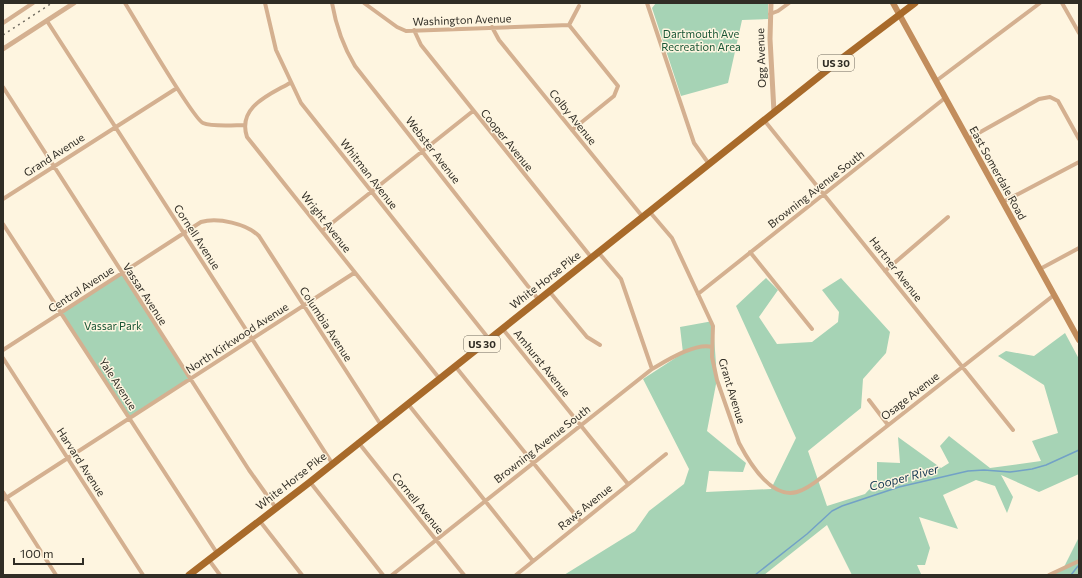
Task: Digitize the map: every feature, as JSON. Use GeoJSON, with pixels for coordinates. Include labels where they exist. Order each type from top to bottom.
{"type":"FeatureCollection","features":[{"type":"Feature","properties":{"kind":"highway","name":"White Horse Pike"},"geometry":{"type":"LineString","coordinates":[[189,575],[310,482],[358,442],[642,216],[915,3]]}},
{"type":"Feature","properties":{"kind":"main road","name":"East Somerdale Road"},"geometry":{"type":"LineString","coordinates":[[893,3],[1079,340]]}},
{"type":"Feature","properties":{"kind":"street"},"geometry":{"type":"LineString","coordinates":[[3,23],[33,3]]}},
{"type":"Feature","properties":{"kind":"street"},"geometry":{"type":"LineString","coordinates":[[3,49],[74,3]]}},
{"type":"Feature","properties":{"kind":"street"},"geometry":{"type":"LineString","coordinates":[[125,3],[177,88],[203,123],[245,125],[250,110],[256,103],[290,83]]}},
{"type":"Feature","properties":{"kind":"street","name":"Whitman Avenue"},"geometry":{"type":"LineString","coordinates":[[265,3],[276,50],[290,83],[301,103],[489,339]]}},
{"type":"Feature","properties":{"kind":"street","name":"Webster Avenue"},"geometry":{"type":"LineString","coordinates":[[332,3],[339,34],[355,66],[538,299]]}},
{"type":"Feature","properties":{"kind":"street","name":"Washington Avenue"},"geometry":{"type":"LineString","coordinates":[[364,3],[397,27],[406,31],[569,25]]}},
{"type":"Feature","properties":{"kind":"street"},"geometry":{"type":"LineString","coordinates":[[647,3],[694,142],[708,164]]}},
{"type":"Feature","properties":{"kind":"street","name":"Ogg Avenue"},"geometry":{"type":"LineString","coordinates":[[771,3],[770,14],[774,112]]}},
{"type":"Feature","properties":{"kind":"street"},"geometry":{"type":"LineString","coordinates":[[770,14],[778,11],[789,3]]}},
{"type":"Feature","properties":{"kind":"street"},"geometry":{"type":"LineString","coordinates":[[936,81],[1040,3]]}},
{"type":"Feature","properties":{"kind":"street"},"geometry":{"type":"LineString","coordinates":[[1062,3],[1079,33]]}},
{"type":"Feature","properties":{"kind":"street"},"geometry":{"type":"LineString","coordinates":[[572,130],[614,96],[618,86],[569,25],[579,6]]}},
{"type":"Feature","properties":{"kind":"street","name":"Cornell Avenue"},"geometry":{"type":"LineString","coordinates":[[47,21],[332,463]]}},
{"type":"Feature","properties":{"kind":"street","name":"Colby Avenue"},"geometry":{"type":"LineString","coordinates":[[492,27],[499,40],[642,216]]}},
{"type":"Feature","properties":{"kind":"street","name":"Cooper Avenue"},"geometry":{"type":"LineString","coordinates":[[414,30],[421,46],[591,257]]}},
{"type":"Feature","properties":{"kind":"street","name":"Vassar Avenue"},"geometry":{"type":"LineString","coordinates":[[3,87],[121,273],[249,470],[276,508]]}},
{"type":"Feature","properties":{"kind":"street","name":"Grand Avenue"},"geometry":{"type":"LineString","coordinates":[[3,198],[177,88]]}},
{"type":"Feature","properties":{"kind":"street"},"geometry":{"type":"LineString","coordinates":[[968,139],[1039,99],[1051,97],[1058,101],[1079,139]]}},
{"type":"Feature","properties":{"kind":"street","name":"Browning Avenue South"},"geometry":{"type":"LineString","coordinates":[[698,294],[945,98]]}},
{"type":"Feature","properties":{"kind":"street"},"geometry":{"type":"LineString","coordinates":[[322,231],[473,111]]}},
{"type":"Feature","properties":{"kind":"street","name":"Hartner Avenue"},"geometry":{"type":"LineString","coordinates":[[764,120],[1013,430]]}},
{"type":"Feature","properties":{"kind":"street","name":"Wright Avenue"},"geometry":{"type":"LineString","coordinates":[[245,125],[247,137],[253,146],[439,378]]}},
{"type":"Feature","properties":{"kind":"street"},"geometry":{"type":"LineString","coordinates":[[1003,202],[1079,162]]}},
{"type":"Feature","properties":{"kind":"street","name":"Grant Avenue"},"geometry":{"type":"LineString","coordinates":[[649,211],[672,238],[713,326],[712,357],[717,380],[739,443],[744,453],[772,487]]}},
{"type":"Feature","properties":{"kind":"street"},"geometry":{"type":"LineString","coordinates":[[885,271],[948,217]]}},
{"type":"Feature","properties":{"kind":"street","name":"Central Avenue"},"geometry":{"type":"LineString","coordinates":[[3,350],[121,273],[184,233],[206,221],[225,222],[253,230],[256,233]]}},
{"type":"Feature","properties":{"kind":"street","name":"Yale Avenue"},"geometry":{"type":"LineString","coordinates":[[3,224],[217,554]]}},
{"type":"Feature","properties":{"kind":"street","name":"Columbia Avenue"},"geometry":{"type":"LineString","coordinates":[[256,233],[381,425]]}},
{"type":"Feature","properties":{"kind":"street"},"geometry":{"type":"LineString","coordinates":[[1040,269],[1079,248]]}},
{"type":"Feature","properties":{"kind":"street"},"geometry":{"type":"LineString","coordinates":[[598,252],[621,279],[652,369]]}},
{"type":"Feature","properties":{"kind":"street"},"geometry":{"type":"LineString","coordinates":[[750,252],[812,329]]}},
{"type":"Feature","properties":{"kind":"street","name":"North Kirkwood Avenue"},"geometry":{"type":"LineString","coordinates":[[5,499],[354,273]]}},
{"type":"Feature","properties":{"kind":"street"},"geometry":{"type":"LineString","coordinates":[[549,290],[587,337],[600,345]]}},
{"type":"Feature","properties":{"kind":"street","name":"Osage Avenue"},"geometry":{"type":"LineString","coordinates":[[772,487],[788,493],[804,490],[1054,295]]}},
{"type":"Feature","properties":{"kind":"street","name":"Amhurst Avenue"},"geometry":{"type":"LineString","coordinates":[[502,328],[628,484]]}},
{"type":"Feature","properties":{"kind":"street","name":"Browning Avenue South"},"geometry":{"type":"LineString","coordinates":[[392,575],[437,541],[485,500],[652,369],[671,358],[705,345],[712,347]]}},
{"type":"Feature","properties":{"kind":"street","name":"Harvard Avenue"},"geometry":{"type":"LineString","coordinates":[[3,358],[143,575]]}},
{"type":"Feature","properties":{"kind":"street"},"geometry":{"type":"LineString","coordinates":[[455,366],[581,522]]}},
{"type":"Feature","properties":{"kind":"street"},"geometry":{"type":"LineString","coordinates":[[869,400],[888,425]]}},
{"type":"Feature","properties":{"kind":"street"},"geometry":{"type":"LineString","coordinates":[[408,403],[533,561]]}},
{"type":"Feature","properties":{"kind":"street","name":"Cornell Avenue"},"geometry":{"type":"LineString","coordinates":[[358,442],[464,575]]}},
{"type":"Feature","properties":{"kind":"street","name":"Raws Avenue"},"geometry":{"type":"LineString","coordinates":[[516,575],[666,454]]}},
{"type":"Feature","properties":{"kind":"street"},"geometry":{"type":"LineString","coordinates":[[310,482],[383,575]]}},
{"type":"Feature","properties":{"kind":"street"},"geometry":{"type":"LineString","coordinates":[[3,492],[5,499],[56,575]]}},
{"type":"Feature","properties":{"kind":"street"},"geometry":{"type":"LineString","coordinates":[[259,520],[302,575]]}},
{"type":"Feature","properties":{"kind":"street"},"geometry":{"type":"LineString","coordinates":[[209,560],[220,575]]}},
{"type":"Feature","properties":{"kind":"street"},"geometry":{"type":"LineString","coordinates":[[1049,575],[1079,561]]}},
{"type":"Feature","properties":{"kind":"green space","name":"Dartmouth Ave Recreation Area"},"geometry":{"type":"Polygon","coordinates":[[[656,3],[768,3],[768,19],[742,20],[728,83],[681,96],[652,8],[656,3]]]}},
{"type":"Feature","properties":{"kind":"green space","name":"Vassar Park"},"geometry":{"type":"Polygon","coordinates":[[[121,273],[190,379],[130,418],[61,313],[121,273]]]}},
{"type":"Feature","properties":{"kind":"green space"},"geometry":{"type":"Polygon","coordinates":[[[766,278],[778,290],[759,317],[777,344],[812,342],[838,322],[839,312],[822,290],[841,278],[890,332],[886,353],[863,379],[861,408],[808,451],[827,506],[865,494],[877,481],[877,462],[900,463],[898,437],[941,468],[949,463],[940,446],[949,436],[990,468],[1041,461],[1032,441],[1058,433],[1044,385],[998,356],[1006,351],[1034,356],[1065,333],[1079,359],[1079,474],[1039,492],[1001,475],[1013,497],[1007,513],[995,486],[976,480],[943,495],[958,529],[919,517],[930,548],[925,565],[917,565],[921,574],[919,575],[852,575],[827,525],[764,575],[564,575],[635,531],[649,511],[684,484],[689,469],[643,379],[683,353],[680,327],[713,321],[717,379],[707,431],[746,463],[743,472],[709,471],[706,492],[771,489],[796,438],[736,306],[766,278]]]}},
{"type":"Feature","properties":{"kind":"green space"},"geometry":{"type":"Polygon","coordinates":[[[1079,537],[1079,575],[1051,575],[1063,569],[1079,537]]]}},
{"type":"Feature","properties":{"kind":"waterway","name":"Cooper River"},"geometry":{"type":"LineString","coordinates":[[755,575],[807,534],[832,511],[842,506],[899,487],[968,471],[984,470],[1010,472],[1032,469],[1046,465],[1079,450]]}},
{"type":"Feature","properties":{"kind":"waterway"},"geometry":{"type":"LineString","coordinates":[[1071,575],[1078,566]]}},
{"type":"Feature","properties":{"kind":"railway"},"geometry":{"type":"LineString","coordinates":[[3,35],[52,3]]}}]}
